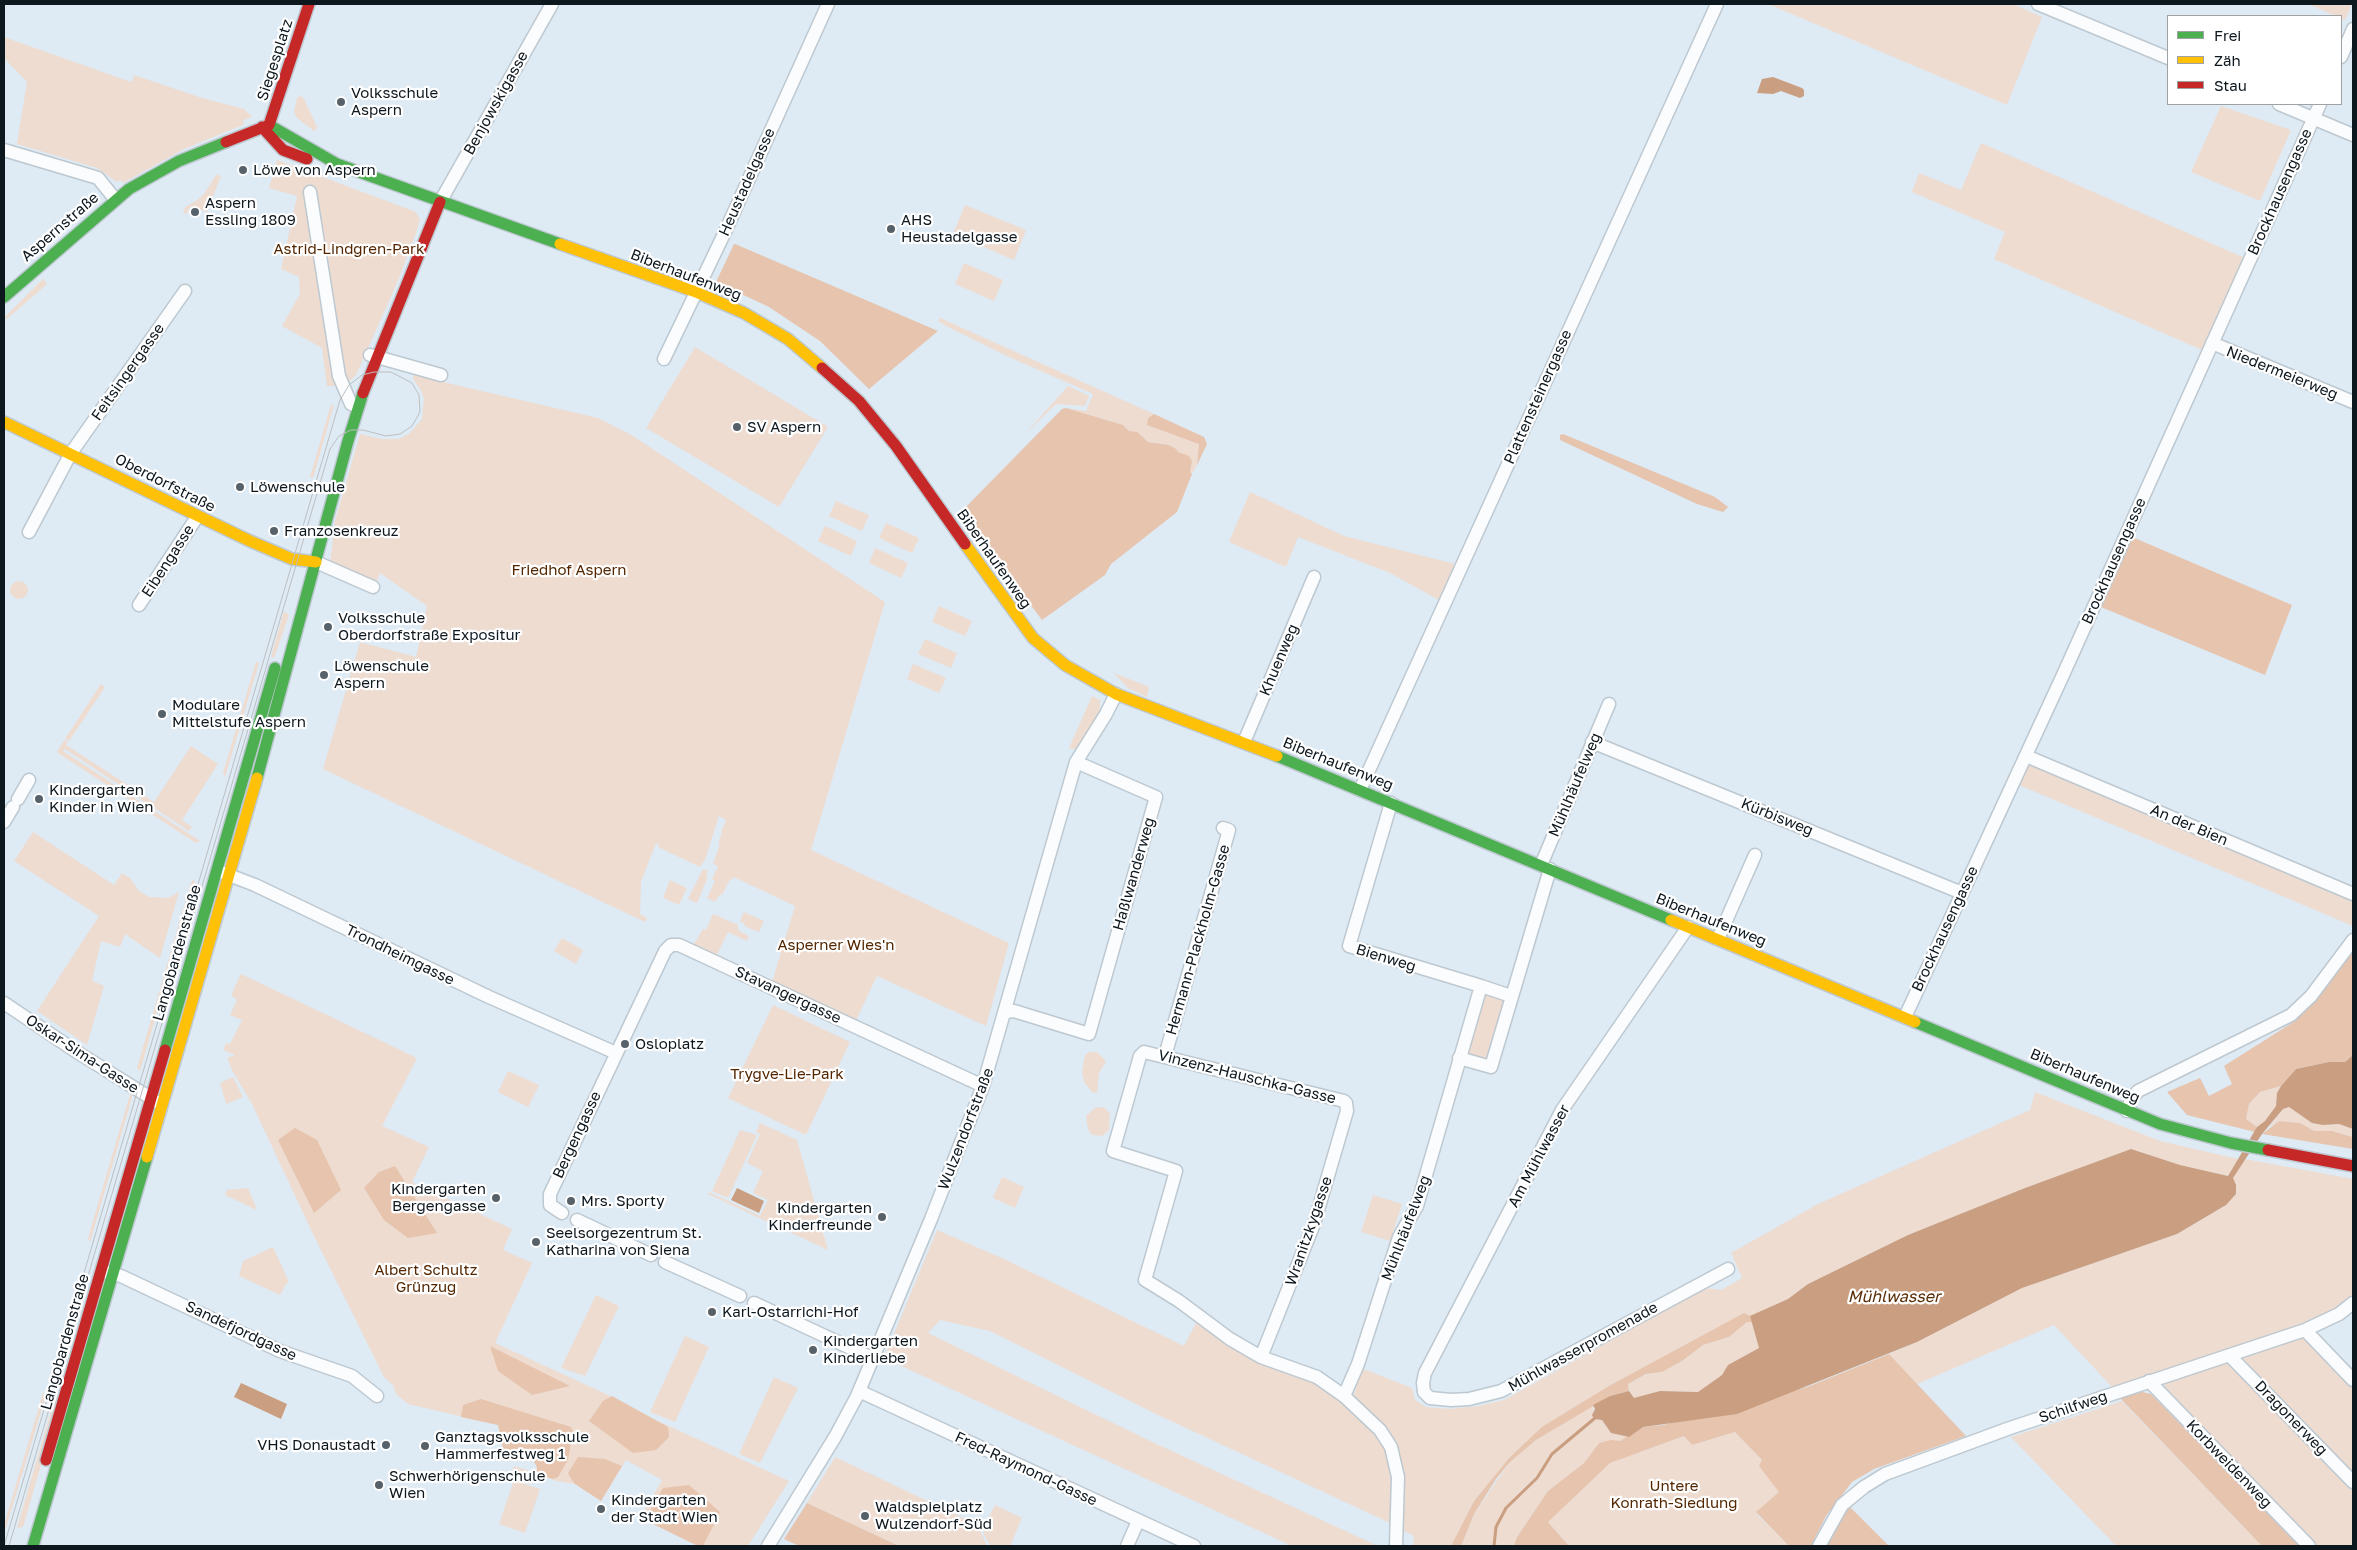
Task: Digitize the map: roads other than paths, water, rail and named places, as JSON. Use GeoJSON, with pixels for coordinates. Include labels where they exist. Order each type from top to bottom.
{"type":"FeatureCollection","features":[{"type":"Feature","properties":{"kind":"main road","name":"Siegesplatz"},"geometry":{"type":"LineString","coordinates":[[268,123],[309,4]]}},
{"type":"Feature","properties":{"kind":"main road","name":"Biberhaufenweg"},"geometry":{"type":"LineString","coordinates":[[268,123],[282,150],[324,165],[336,164],[696,292],[744,313],[788,339],[859,401],[896,446],[1022,626],[1064,665],[1116,694],[1244,742],[1391,802],[2127,1111],[2170,1126],[2231,1143],[2353,1166]]}},
{"type":"Feature","properties":{"kind":"main road"},"geometry":{"type":"LineString","coordinates":[[268,123],[329,152],[336,164]]}},
{"type":"Feature","properties":{"kind":"main road","name":"Aspernstraße"},"geometry":{"type":"LineString","coordinates":[[4,297],[115,199],[178,161],[268,123]]}},
{"type":"Feature","properties":{"kind":"main road"},"geometry":{"type":"LineString","coordinates":[[354,406],[374,357],[380,335],[392,322],[423,240],[440,202]]}},
{"type":"Feature","properties":{"kind":"main road","name":"Langobardenstraße"},"geometry":{"type":"LineString","coordinates":[[156,1101],[229,875],[364,368],[374,357]]}},
{"type":"Feature","properties":{"kind":"main road","name":"Oberdorfstraße"},"geometry":{"type":"LineString","coordinates":[[4,422],[71,453],[197,517],[285,557],[311,562]]}},
{"type":"Feature","properties":{"kind":"main road","name":"Langobardenstraße"},"geometry":{"type":"LineString","coordinates":[[33,1546],[107,1272],[156,1101],[216,870],[311,562]]}},
{"type":"Feature","properties":{"kind":"main road","name":"Langobardenstraße"},"geometry":{"type":"LineString","coordinates":[[21,1546],[107,1272]]}},
{"type":"Feature","properties":{"kind":"street","name":"Benjowskigasse"},"geometry":{"type":"LineString","coordinates":[[440,202],[552,4]]}},
{"type":"Feature","properties":{"kind":"street","name":"Heustadelgasse"},"geometry":{"type":"LineString","coordinates":[[664,359],[828,4]]}},
{"type":"Feature","properties":{"kind":"street","name":"Plattensteinergasse"},"geometry":{"type":"LineString","coordinates":[[1360,790],[1716,4]]}},
{"type":"Feature","properties":{"kind":"street"},"geometry":{"type":"LineString","coordinates":[[2040,4],[2167,58]]}},
{"type":"Feature","properties":{"kind":"street"},"geometry":{"type":"LineString","coordinates":[[2342,55],[2353,29]]}},
{"type":"Feature","properties":{"kind":"street"},"geometry":{"type":"LineString","coordinates":[[2281,105],[2353,135]]}},
{"type":"Feature","properties":{"kind":"street","name":"Brockhausengasse"},"geometry":{"type":"LineString","coordinates":[[1904,1017],[2026,756],[2320,105]]}},
{"type":"Feature","properties":{"kind":"street"},"geometry":{"type":"LineString","coordinates":[[4,150],[98,178],[115,199]]}},
{"type":"Feature","properties":{"kind":"street"},"geometry":{"type":"LineString","coordinates":[[310,192],[339,376],[354,406]]}},
{"type":"Feature","properties":{"kind":"street","name":"Feitsingergasse"},"geometry":{"type":"LineString","coordinates":[[29,532],[71,453],[185,290]]}},
{"type":"Feature","properties":{"kind":"street","name":"Niedermeierweg"},"geometry":{"type":"LineString","coordinates":[[2212,343],[2353,402]]}},
{"type":"Feature","properties":{"kind":"street"},"geometry":{"type":"LineString","coordinates":[[374,357],[441,375]]}},
{"type":"Feature","properties":{"kind":"street","name":"Eibengasse"},"geometry":{"type":"LineString","coordinates":[[139,605],[197,517]]}},
{"type":"Feature","properties":{"kind":"street"},"geometry":{"type":"LineString","coordinates":[[311,562],[373,587]]}},
{"type":"Feature","properties":{"kind":"street","name":"Khuenweg"},"geometry":{"type":"LineString","coordinates":[[1244,742],[1314,577]]}},
{"type":"Feature","properties":{"kind":"street","name":"Wulzendorfstraße"},"geometry":{"type":"LineString","coordinates":[[768,1546],[835,1437],[859,1391],[931,1219],[983,1086],[1006,1012],[1076,762],[1106,714],[1116,694]]}},
{"type":"Feature","properties":{"kind":"street","name":"Mühlhäufelweg"},"geometry":{"type":"LineString","coordinates":[[1459,1058],[1491,1067],[1545,867],[1592,742],[1609,704]]}},
{"type":"Feature","properties":{"kind":"street","name":"Kürbisweg"},"geometry":{"type":"LineString","coordinates":[[1592,742],[1962,892]]}},
{"type":"Feature","properties":{"kind":"street","name":"An der Bien"},"geometry":{"type":"LineString","coordinates":[[2026,756],[2353,894]]}},
{"type":"Feature","properties":{"kind":"street","name":"Haßlwanderweg"},"geometry":{"type":"LineString","coordinates":[[1006,1012],[1014,1011],[1089,1034],[1156,797],[1076,762]]}},
{"type":"Feature","properties":{"kind":"street"},"geometry":{"type":"LineString","coordinates":[[4,822],[29,780]]}},
{"type":"Feature","properties":{"kind":"street","name":"Bienweg"},"geometry":{"type":"LineString","coordinates":[[1391,802],[1349,942],[1350,947],[1481,986]]}},
{"type":"Feature","properties":{"kind":"street","name":"Hermann-Plackholm-Gasse"},"geometry":{"type":"LineString","coordinates":[[1165,1056],[1229,830],[1223,828]]}},
{"type":"Feature","properties":{"kind":"street"},"geometry":{"type":"LineString","coordinates":[[1718,939],[1754,855]]}},
{"type":"Feature","properties":{"kind":"street","name":"Trondheimgasse"},"geometry":{"type":"LineString","coordinates":[[216,870],[489,997],[616,1053]]}},
{"type":"Feature","properties":{"kind":"street","name":"Am Mühlwasser"},"geometry":{"type":"LineString","coordinates":[[1430,1398],[1423,1388],[1425,1374],[1562,1110],[1688,927]]}},
{"type":"Feature","properties":{"kind":"street"},"geometry":{"type":"LineString","coordinates":[[2127,1111],[2131,1100],[2138,1091],[2291,1015],[2311,996],[2353,940]]}},
{"type":"Feature","properties":{"kind":"street","name":"Stavangergasse"},"geometry":{"type":"LineString","coordinates":[[616,1053],[665,951],[671,945],[679,945],[983,1086]]}},
{"type":"Feature","properties":{"kind":"street"},"geometry":{"type":"LineString","coordinates":[[1481,986],[1511,996]]}},
{"type":"Feature","properties":{"kind":"street","name":"Mühlhäufelweg"},"geometry":{"type":"LineString","coordinates":[[1344,1396],[1358,1364],[1399,1237],[1417,1206],[1481,986]]}},
{"type":"Feature","properties":{"kind":"street","name":"Oskar-Sima-Gasse"},"geometry":{"type":"LineString","coordinates":[[4,1003],[156,1101]]}},
{"type":"Feature","properties":{"kind":"street","name":"Vinzenz-Hauschka-Gasse"},"geometry":{"type":"LineString","coordinates":[[1261,1357],[1230,1339],[1185,1305],[1145,1280],[1176,1171],[1113,1151],[1140,1056],[1142,1053],[1147,1052],[1165,1056],[1346,1103]]}},
{"type":"Feature","properties":{"kind":"street","name":"Bergengasse"},"geometry":{"type":"LineString","coordinates":[[562,1213],[550,1204],[550,1194],[616,1053]]}},
{"type":"Feature","properties":{"kind":"street","name":"Wranitzkygasse"},"geometry":{"type":"LineString","coordinates":[[1261,1357],[1314,1224],[1347,1110],[1346,1103]]}},
{"type":"Feature","properties":{"kind":"street"},"geometry":{"type":"LineString","coordinates":[[577,1220],[651,1255]]}},
{"type":"Feature","properties":{"kind":"street"},"geometry":{"type":"LineString","coordinates":[[665,1262],[740,1296]]}},
{"type":"Feature","properties":{"kind":"street","name":"Mühlwasserpromenade"},"geometry":{"type":"LineString","coordinates":[[1430,1398],[1469,1399],[1501,1391],[1728,1269]]}},
{"type":"Feature","properties":{"kind":"street","name":"Sandefjordgasse"},"geometry":{"type":"LineString","coordinates":[[107,1272],[280,1351],[352,1376],[377,1396]]}},
{"type":"Feature","properties":{"kind":"street","name":"Schilfweg"},"geometry":{"type":"LineString","coordinates":[[1819,1546],[1842,1505],[1864,1487],[1885,1474],[2010,1428],[2305,1330],[2340,1314],[2353,1302]]}},
{"type":"Feature","properties":{"kind":"street"},"geometry":{"type":"LineString","coordinates":[[754,1303],[872,1358]]}},
{"type":"Feature","properties":{"kind":"street"},"geometry":{"type":"LineString","coordinates":[[2305,1330],[2353,1380]]}},
{"type":"Feature","properties":{"kind":"street","name":"Dragonerweg"},"geometry":{"type":"LineString","coordinates":[[2229,1355],[2353,1482]]}},
{"type":"Feature","properties":{"kind":"street"},"geometry":{"type":"LineString","coordinates":[[1261,1357],[1317,1377],[1344,1396],[1380,1430],[1391,1447],[1396,1463],[1399,1493],[1396,1546]]}},
{"type":"Feature","properties":{"kind":"street","name":"Korbweidenweg"},"geometry":{"type":"LineString","coordinates":[[2149,1381],[2309,1546]]}},
{"type":"Feature","properties":{"kind":"street","name":"Fred-Raymond-Gasse"},"geometry":{"type":"LineString","coordinates":[[859,1391],[1194,1546]]}},
{"type":"Feature","properties":{"kind":"street"},"geometry":{"type":"LineString","coordinates":[[1127,1546],[1138,1521]]}},
{"type":"Feature","properties":{"kind":"water"},"geometry":{"type":"Polygon","coordinates":[[[1773,77],[1802,88],[1804,96],[1800,98],[1781,91],[1773,94],[1757,93],[1762,79],[1773,77]]]}},
{"type":"Feature","properties":{"kind":"water","name":"Mühlwasser"},"geometry":{"type":"Polygon","coordinates":[[[2353,1055],[2353,1129],[2339,1124],[2323,1125],[2312,1123],[2289,1107],[2283,1109],[2262,1134],[2233,1178],[2236,1185],[2236,1194],[2226,1205],[2177,1234],[2022,1288],[1917,1342],[1737,1414],[1643,1427],[1629,1437],[1611,1433],[1602,1420],[1594,1419],[1592,1415],[1595,1409],[1593,1405],[1610,1396],[1629,1391],[1634,1398],[1660,1391],[1698,1392],[1722,1375],[1728,1365],[1759,1348],[1750,1316],[1788,1299],[1808,1284],[1908,1235],[2025,1188],[2131,1149],[2180,1165],[2228,1176],[2257,1127],[2265,1121],[2276,1106],[2277,1093],[2281,1086],[2296,1069],[2329,1062],[2345,1062],[2353,1055]]]}},
{"type":"Feature","properties":{"kind":"water"},"geometry":{"type":"Polygon","coordinates":[[[737,1188],[764,1201],[759,1213],[731,1200],[737,1188]]]}},
{"type":"Feature","properties":{"kind":"water"},"geometry":{"type":"Polygon","coordinates":[[[241,1383],[287,1404],[281,1419],[234,1397],[241,1383]]]}},
{"type":"Feature","properties":{"kind":"waterway","name":"Mühlwasser"},"geometry":{"type":"LineString","coordinates":[[1494,1546],[1496,1527],[1506,1508],[1537,1478],[1552,1454],[1595,1418]]}},
{"type":"Feature","properties":{"kind":"tram line"},"geometry":{"type":"LineString","coordinates":[[4,1546],[340,400],[349,385],[362,375],[374,372],[391,372],[412,383],[419,395],[420,412],[412,426],[400,434],[386,436],[363,430],[351,430],[339,436],[330,449],[9,1546]]}},
{"type":"Feature","properties":{"kind":"place","name":"Volksschule Aspern"},"geometry":{"type":"Point","coordinates":[341,102]}},
{"type":"Feature","properties":{"kind":"place","name":"Löwe von Aspern"},"geometry":{"type":"Point","coordinates":[243,170]}},
{"type":"Feature","properties":{"kind":"place","name":"Aspern Essling 1809"},"geometry":{"type":"Point","coordinates":[195,212]}},
{"type":"Feature","properties":{"kind":"place","name":"AHS Heustadelgasse"},"geometry":{"type":"Point","coordinates":[891,229]}},
{"type":"Feature","properties":{"kind":"place","name":"SV Aspern"},"geometry":{"type":"Point","coordinates":[737,427]}},
{"type":"Feature","properties":{"kind":"place","name":"Löwenschule"},"geometry":{"type":"Point","coordinates":[240,487]}},
{"type":"Feature","properties":{"kind":"place","name":"Franzosenkreuz"},"geometry":{"type":"Point","coordinates":[274,531]}},
{"type":"Feature","properties":{"kind":"place","name":"Volksschule Oberdorfstraße Expositur"},"geometry":{"type":"Point","coordinates":[328,627]}},
{"type":"Feature","properties":{"kind":"place","name":"Löwenschule Aspern"},"geometry":{"type":"Point","coordinates":[324,675]}},
{"type":"Feature","properties":{"kind":"place","name":"Modulare Mittelstufe Aspern"},"geometry":{"type":"Point","coordinates":[162,714]}},
{"type":"Feature","properties":{"kind":"place","name":"Kindergarten Kinder in Wien"},"geometry":{"type":"Point","coordinates":[39,799]}},
{"type":"Feature","properties":{"kind":"place","name":"Osloplatz"},"geometry":{"type":"Point","coordinates":[625,1044]}},
{"type":"Feature","properties":{"kind":"place","name":"Kindergarten Bergengasse"},"geometry":{"type":"Point","coordinates":[496,1198]}},
{"type":"Feature","properties":{"kind":"place","name":"Mrs. Sporty"},"geometry":{"type":"Point","coordinates":[571,1201]}},
{"type":"Feature","properties":{"kind":"place","name":"Kindergarten Kinderfreunde"},"geometry":{"type":"Point","coordinates":[882,1217]}},
{"type":"Feature","properties":{"kind":"place","name":"Seelsorgezentrum St. Katharina von Siena"},"geometry":{"type":"Point","coordinates":[536,1242]}},
{"type":"Feature","properties":{"kind":"place","name":"Karl-Ostarrichi-Hof"},"geometry":{"type":"Point","coordinates":[712,1312]}},
{"type":"Feature","properties":{"kind":"place","name":"Kindergarten Kinderliebe"},"geometry":{"type":"Point","coordinates":[813,1350]}},
{"type":"Feature","properties":{"kind":"place","name":"VHS Donaustadt"},"geometry":{"type":"Point","coordinates":[386,1445]}},
{"type":"Feature","properties":{"kind":"place","name":"Ganztagsvolksschule Hammerfestweg 1"},"geometry":{"type":"Point","coordinates":[425,1446]}},
{"type":"Feature","properties":{"kind":"place","name":"Schwerhörigenschule Wien"},"geometry":{"type":"Point","coordinates":[379,1485]}},
{"type":"Feature","properties":{"kind":"place","name":"Kindergarten der Stadt Wien"},"geometry":{"type":"Point","coordinates":[601,1509]}},
{"type":"Feature","properties":{"kind":"place","name":"Waldspielplatz Wulzendorf-Süd"},"geometry":{"type":"Point","coordinates":[865,1516]}},
{"type":"Feature","properties":{"kind":"park label","name":"Astrid-Lindgren-Park"},"geometry":{"type":"Point","coordinates":[349,249]}},
{"type":"Feature","properties":{"kind":"park label","name":"Friedhof Aspern"},"geometry":{"type":"Point","coordinates":[569,570]}},
{"type":"Feature","properties":{"kind":"park label","name":"Asperner Wies'n"},"geometry":{"type":"Point","coordinates":[836,945]}},
{"type":"Feature","properties":{"kind":"park label","name":"Trygve-Lie-Park"},"geometry":{"type":"Point","coordinates":[787,1074]}},
{"type":"Feature","properties":{"kind":"park label","name":"Albert Schultz Grünzug"},"geometry":{"type":"Point","coordinates":[426,1278]}},
{"type":"Feature","properties":{"kind":"park label","name":"Untere Konrath-Siedlung"},"geometry":{"type":"Point","coordinates":[1674,1494]}}]}
